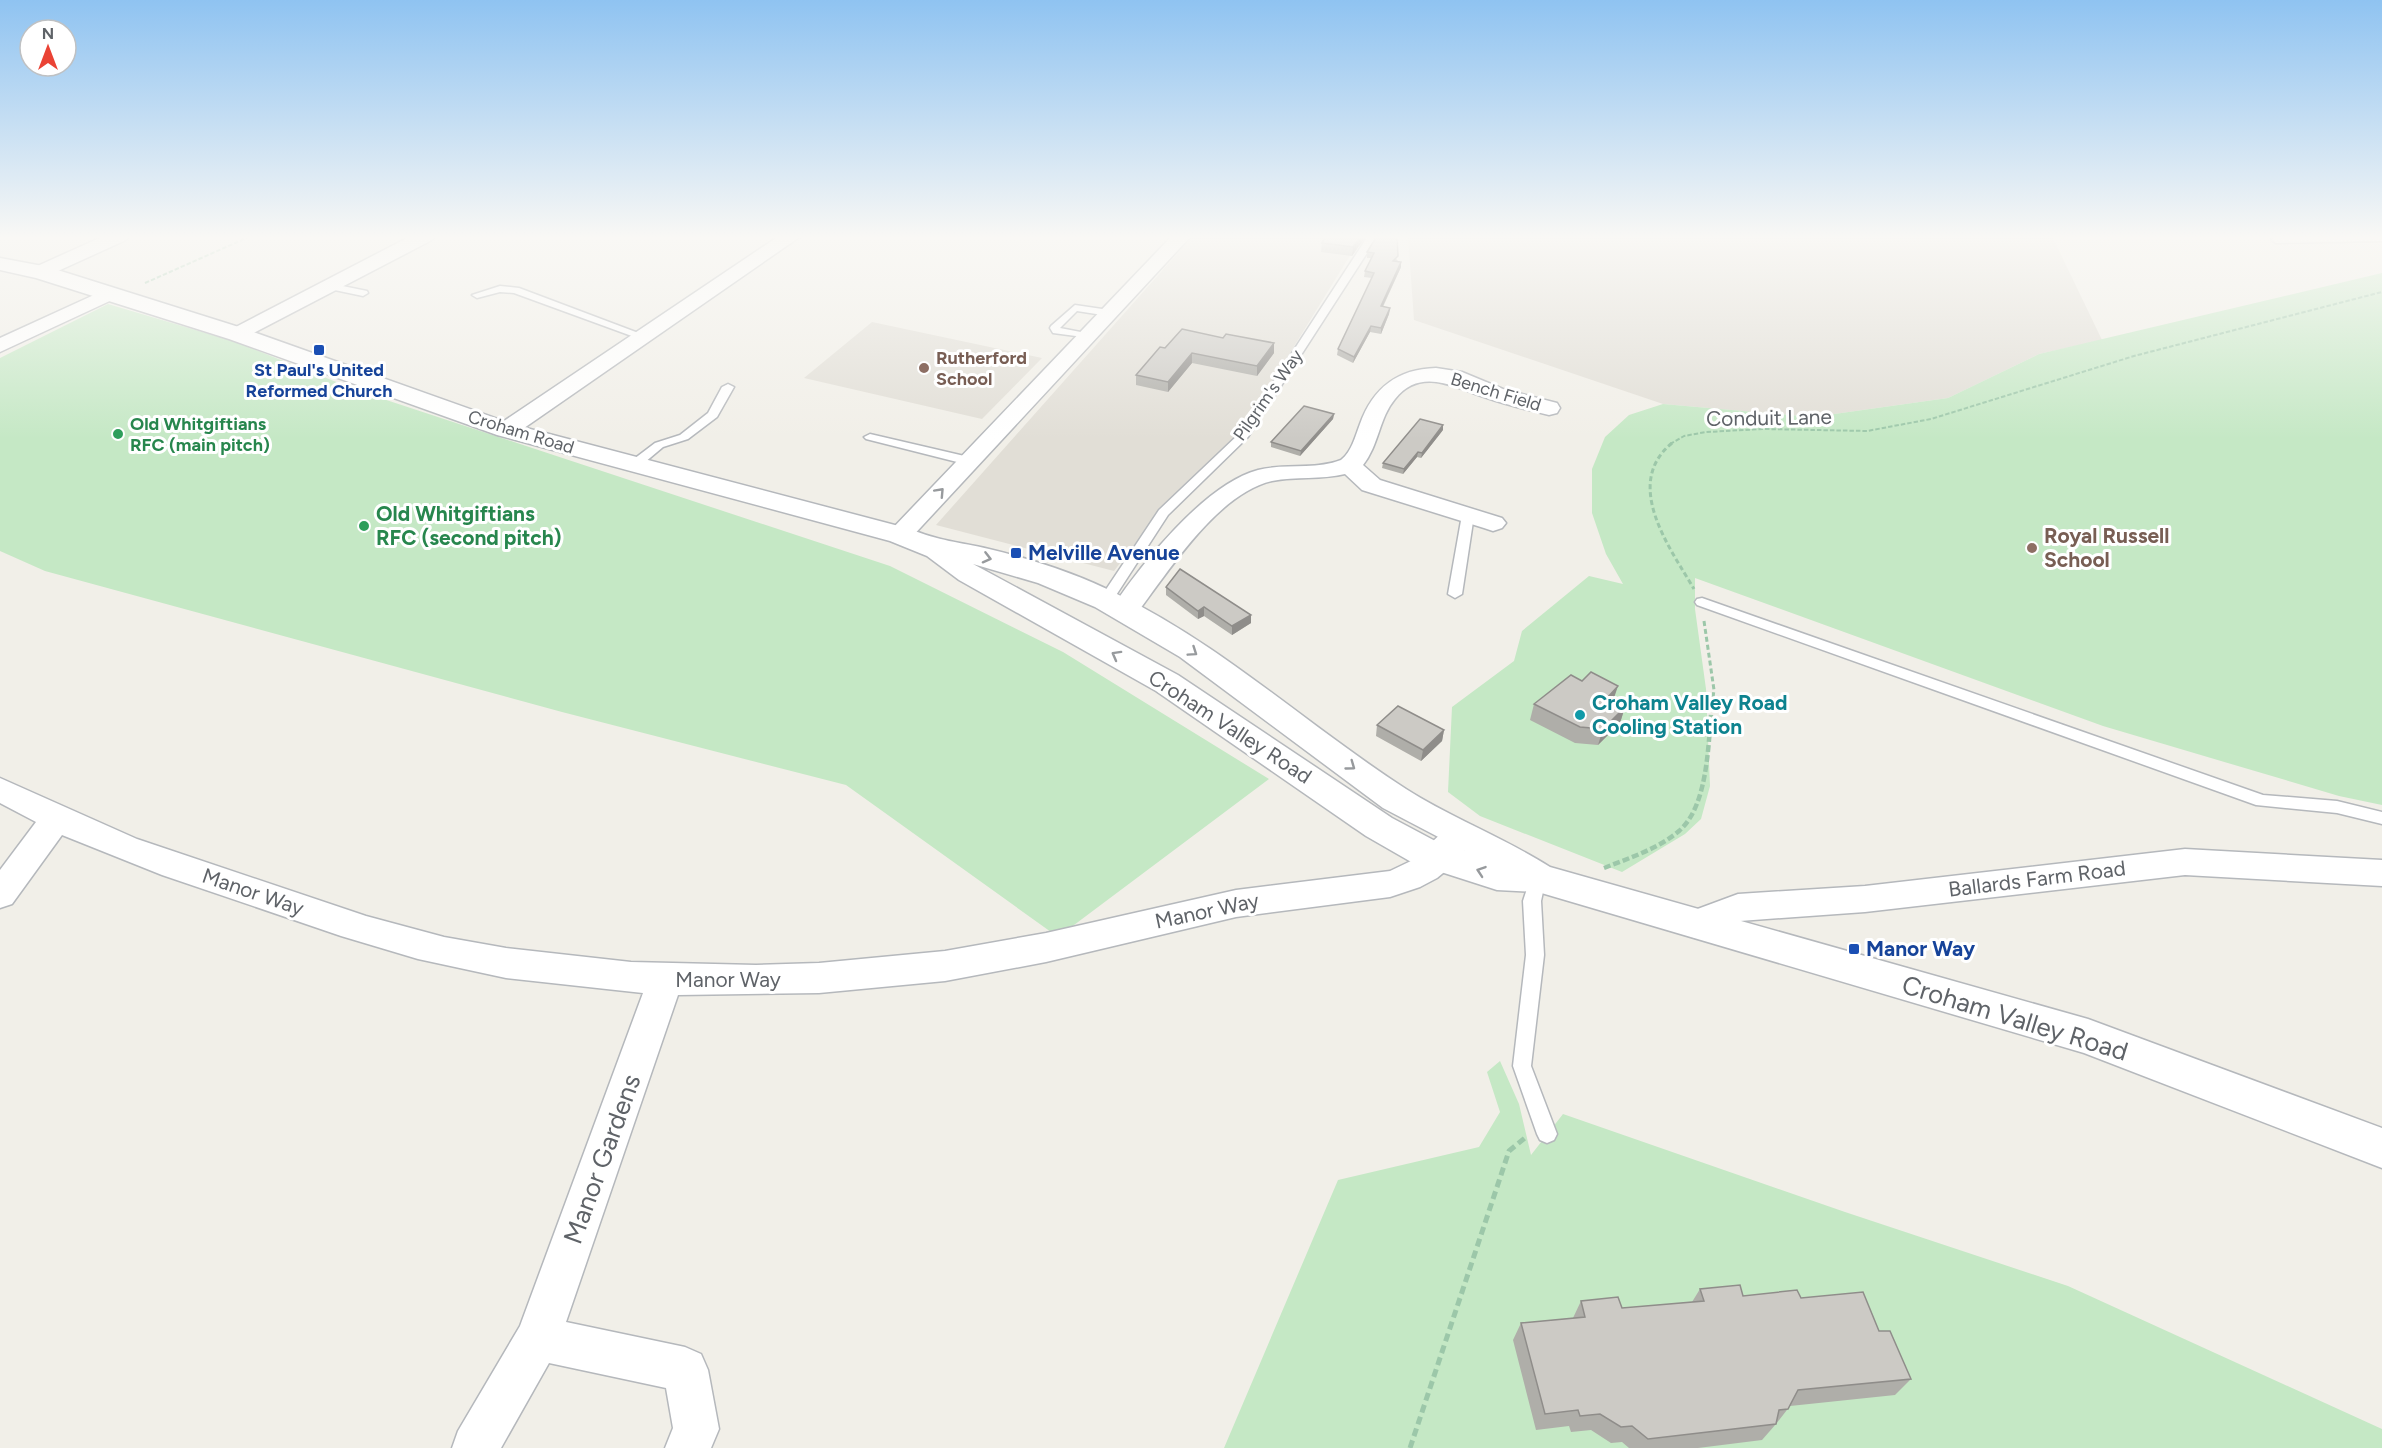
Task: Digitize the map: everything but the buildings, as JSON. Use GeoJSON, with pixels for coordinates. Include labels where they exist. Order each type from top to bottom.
{"type":"FeatureCollection","features":[{"type":"Feature","properties":{"kind":"street"},"geometry":{"type":"LineString","coordinates":[[0,346],[94,304]]}},
{"type":"Feature","properties":{"kind":"street","name":"Croham Road"},"geometry":{"type":"LineString","coordinates":[[136,304],[237,334],[506,430],[900,535],[930,548],[986,557],[1048,577]]}},
{"type":"Feature","properties":{"kind":"street"},"geometry":{"type":"LineString","coordinates":[[237,334],[295,304]]}},
{"type":"Feature","properties":{"kind":"street"},"geometry":{"type":"LineString","coordinates":[[506,430],[693,304]]}},
{"type":"Feature","properties":{"kind":"street"},"geometry":{"type":"LineString","coordinates":[[900,535],[1118,304]]}},
{"type":"Feature","properties":{"kind":"street","name":"Bench Field"},"geometry":{"type":"LineString","coordinates":[[1349,465],[1358,456],[1379,403],[1398,381],[1417,376],[1451,376],[1487,391],[1549,408]]}},
{"type":"Feature","properties":{"kind":"street"},"geometry":{"type":"LineString","coordinates":[[1115,605],[1215,501],[1246,482],[1264,475],[1333,469],[1349,465],[1371,485],[1493,523]]}},
{"type":"Feature","properties":{"kind":"street","name":"Croham Valley Road"},"geometry":{"type":"LineString","coordinates":[[930,548],[969,574],[1167,683],[1379,827],[1426,853],[1452,847]]}},
{"type":"Feature","properties":{"kind":"street","name":"Croham Valley Road"},"geometry":{"type":"LineString","coordinates":[[1048,577],[1115,605],[1191,650],[1395,799],[1452,847],[1497,876],[1538,878],[2088,1036],[2382,1148]]}},
{"type":"Feature","properties":{"kind":"street","name":"Manor Way"},"geometry":{"type":"LineString","coordinates":[[0,789],[56,819],[113,843],[341,923],[395,939],[443,951],[540,968],[595,976],[665,981],[725,982],[849,976],[977,961],[1087,939],[1158,920],[1274,897],[1383,887],[1425,871],[1452,847]]}},
{"type":"Feature","properties":{"kind":"street"},"geometry":{"type":"LineString","coordinates":[[0,895],[56,819]]}},
{"type":"Feature","properties":{"kind":"street","name":"Ballards Farm Road"},"geometry":{"type":"LineString","coordinates":[[1696,924],[1738,908],[1865,899],[2185,862],[2382,873]]}},
{"type":"Feature","properties":{"kind":"street","name":"Manor Gardens"},"geometry":{"type":"LineString","coordinates":[[475,1448],[538,1338],[665,981]]}},
{"type":"Feature","properties":{"kind":"street"},"geometry":{"type":"LineString","coordinates":[[538,1338],[685,1370],[696,1430],[688,1448]]}},
{"type":"Feature","properties":{"kind":"lane"},"geometry":{"type":"LineString","coordinates":[[552,304],[644,337]]}},
{"type":"Feature","properties":{"kind":"lane","name":"Pilgrim's Way"},"geometry":{"type":"LineString","coordinates":[[1115,605],[1163,513],[1244,435],[1329,304]]}},
{"type":"Feature","properties":{"kind":"lane"},"geometry":{"type":"LineString","coordinates":[[1087,336],[1057,331],[1055,328],[1075,308],[1109,313]]}},
{"type":"Feature","properties":{"kind":"lane"},"geometry":{"type":"LineString","coordinates":[[634,465],[659,445],[684,437],[712,415],[728,387]]}},
{"type":"Feature","properties":{"kind":"lane"},"geometry":{"type":"LineString","coordinates":[[870,438],[969,461]]}},
{"type":"Feature","properties":{"kind":"lane"},"geometry":{"type":"LineString","coordinates":[[1455,594],[1468,515]]}},
{"type":"Feature","properties":{"kind":"lane"},"geometry":{"type":"LineString","coordinates":[[1702,602],[2262,801],[2337,807],[2382,818]]}},
{"type":"Feature","properties":{"kind":"lane"},"geometry":{"type":"LineString","coordinates":[[1538,878],[1532,901],[1535,955],[1522,1066],[1546,1129]]}},
{"type":"Feature","properties":{"kind":"path","name":"Conduit Lane"},"geometry":{"type":"LineString","coordinates":[[1601,868],[1612,867],[1648,850],[1679,831],[1692,815],[1703,785],[1714,690],[1702,602],[1650,510],[1649,479],[1653,467],[1673,441],[1718,431],[1863,431],[1907,426],[2122,359],[2340,304]]}},
{"type":"Feature","properties":{"kind":"path"},"geometry":{"type":"LineString","coordinates":[[1410,1448],[1509,1151],[1546,1129]]}},
{"type":"Feature","properties":{"kind":"shaded area"},"geometry":{"type":"Polygon","coordinates":[[[1133,304],[1320,304],[1240,434],[1159,512],[1114,571],[936,525],[1133,304]]]}},
{"type":"Feature","properties":{"kind":"shaded area"},"geometry":{"type":"Polygon","coordinates":[[[1413,304],[2084,304],[2102,340],[2039,354],[1948,398],[1813,417],[1663,404],[1414,320],[1413,304]]]}},
{"type":"Feature","properties":{"kind":"shaded area","name":"Rutherford School"},"geometry":{"type":"Polygon","coordinates":[[[872,322],[1042,358],[982,419],[804,378],[872,322]]]}},
{"type":"Feature","properties":{"kind":"green space"},"geometry":{"type":"Polygon","coordinates":[[[108,304],[236,342],[359,391],[890,566],[1063,652],[1269,779],[1058,937],[846,785],[562,712],[45,571],[0,551],[0,358],[108,304]]]}},
{"type":"Feature","properties":{"kind":"green space","name":"Royal Russell School"},"geometry":{"type":"Polygon","coordinates":[[[2253,304],[2382,304],[2382,805],[2339,796],[2103,726],[1695,578],[1695,609],[1706,689],[1710,786],[1701,819],[1685,834],[1622,872],[1480,816],[1448,792],[1452,707],[1514,661],[1522,631],[1589,576],[1623,584],[1606,554],[1592,513],[1592,469],[1605,437],[1629,415],[1663,404],[1813,417],[1948,398],[2039,354],[2253,304]]]}},
{"type":"Feature","properties":{"kind":"green space"},"geometry":{"type":"Polygon","coordinates":[[[1500,1061],[1519,1104],[1531,1155],[1563,1114],[1845,1212],[2068,1286],[2382,1429],[2382,1448],[1224,1448],[1338,1180],[1479,1147],[1500,1112],[1487,1072],[1500,1061]]]}},
{"type":"Feature","properties":{"kind":"place","name":"St Paul's United Reformed Church"},"geometry":{"type":"Point","coordinates":[319,350]}},
{"type":"Feature","properties":{"kind":"place","name":"Rutherford School"},"geometry":{"type":"Point","coordinates":[924,368]}},
{"type":"Feature","properties":{"kind":"place","name":"Old Whitgiftians RFC (main pitch)"},"geometry":{"type":"Point","coordinates":[118,434]}},
{"type":"Feature","properties":{"kind":"place","name":"Old Whitgiftians RFC (second pitch)"},"geometry":{"type":"Point","coordinates":[364,526]}},
{"type":"Feature","properties":{"kind":"place","name":"Royal Russell School"},"geometry":{"type":"Point","coordinates":[2032,548]}},
{"type":"Feature","properties":{"kind":"place","name":"Melville Avenue"},"geometry":{"type":"Point","coordinates":[1016,553]}},
{"type":"Feature","properties":{"kind":"place","name":"Croham Valley Road Cooling Station"},"geometry":{"type":"Point","coordinates":[1580,715]}},
{"type":"Feature","properties":{"kind":"place","name":"Manor Way"},"geometry":{"type":"Point","coordinates":[1854,949]}}]}
